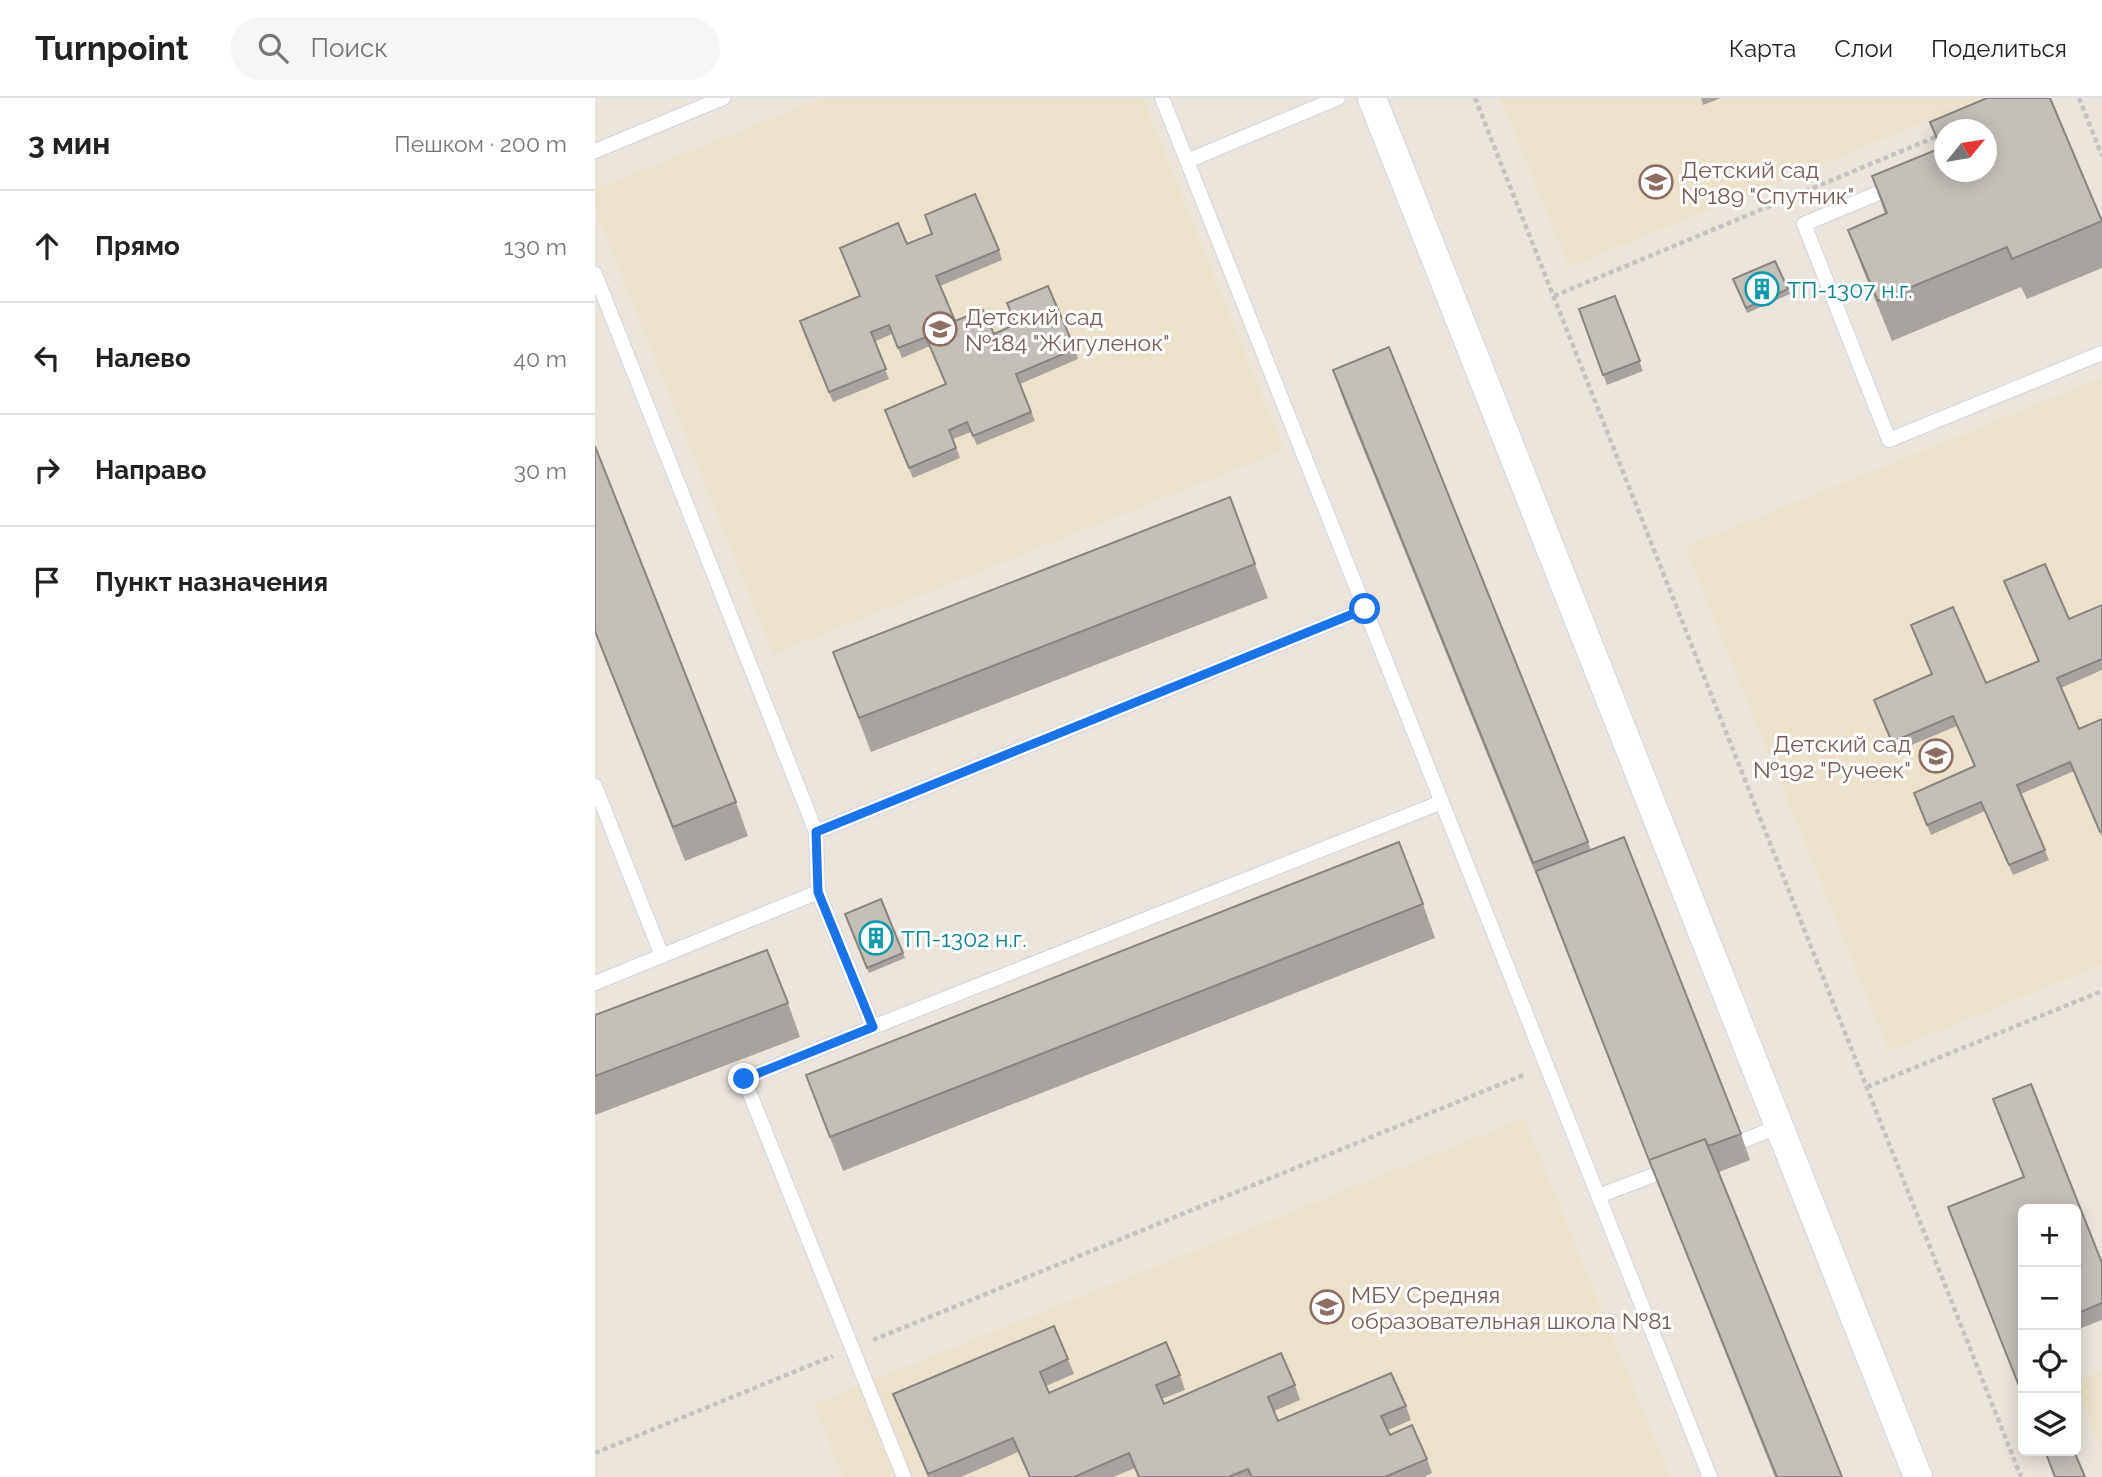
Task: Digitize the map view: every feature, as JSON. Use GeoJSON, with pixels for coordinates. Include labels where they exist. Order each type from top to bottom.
{"type":"FeatureCollection","features":[{"type":"Feature","properties":{"kind":"street"},"geometry":{"type":"LineString","coordinates":[[1372,98],[1919,1477]]}},
{"type":"Feature","properties":{"kind":"lane"},"geometry":{"type":"LineString","coordinates":[[595,151],[723,98]]}},
{"type":"Feature","properties":{"kind":"lane"},"geometry":{"type":"LineString","coordinates":[[1162,98],[1710,1477]]}},
{"type":"Feature","properties":{"kind":"lane"},"geometry":{"type":"LineString","coordinates":[[1187,161],[1338,98]]}},
{"type":"Feature","properties":{"kind":"lane"},"geometry":{"type":"LineString","coordinates":[[1898,184],[1804,225],[1889,440],[2102,353]]}},
{"type":"Feature","properties":{"kind":"lane"},"geometry":{"type":"LineString","coordinates":[[595,274],[816,832],[818,892],[873,1027]]}},
{"type":"Feature","properties":{"kind":"lane"},"geometry":{"type":"LineString","coordinates":[[816,832],[1365,609]]}},
{"type":"Feature","properties":{"kind":"lane"},"geometry":{"type":"LineString","coordinates":[[595,786],[662,956]]}},
{"type":"Feature","properties":{"kind":"lane"},"geometry":{"type":"LineString","coordinates":[[904,1477],[744,1079],[1441,802]]}},
{"type":"Feature","properties":{"kind":"lane"},"geometry":{"type":"LineString","coordinates":[[595,983],[818,892]]}},
{"type":"Feature","properties":{"kind":"lane"},"geometry":{"type":"LineString","coordinates":[[1742,1141],[1780,1126]]}},
{"type":"Feature","properties":{"kind":"lane"},"geometry":{"type":"LineString","coordinates":[[1598,1196],[1654,1175]]}},
{"type":"Feature","properties":{"kind":"path"},"geometry":{"type":"LineString","coordinates":[[1475,98],[2021,1477]]}},
{"type":"Feature","properties":{"kind":"path"},"geometry":{"type":"LineString","coordinates":[[2079,98],[2102,156]]}},
{"type":"Feature","properties":{"kind":"path"},"geometry":{"type":"LineString","coordinates":[[1554,296],[1934,138]]}},
{"type":"Feature","properties":{"kind":"path"},"geometry":{"type":"LineString","coordinates":[[1867,1087],[2102,991]]}},
{"type":"Feature","properties":{"kind":"path"},"geometry":{"type":"LineString","coordinates":[[595,1453],[1546,1065]]}},
{"type":"Feature","properties":{"kind":"shaded area","name":"Детский сад №184 \"Жигуленок\""},"geometry":{"type":"Polygon","coordinates":[[[823,98],[1143,98],[1284,450],[773,654],[595,209],[595,189],[823,98]]]}},
{"type":"Feature","properties":{"kind":"shaded area","name":"Детский сад №189 \"Спутник\""},"geometry":{"type":"Polygon","coordinates":[[[1500,98],[1984,98],[1569,267],[1500,98]]]}},
{"type":"Feature","properties":{"kind":"shaded area","name":"Детский сад №192 \"Ручеек\""},"geometry":{"type":"Polygon","coordinates":[[[2102,378],[2102,965],[1889,1051],[1685,547],[2102,378]]]}},
{"type":"Feature","properties":{"kind":"shaded area","name":"МБУ Средняя образовательная школа №81"},"geometry":{"type":"Polygon","coordinates":[[[1524,1118],[1670,1477],[843,1477],[814,1404],[1524,1118]]]}},
{"type":"Feature","properties":{"kind":"shaded area"},"geometry":{"type":"Polygon","coordinates":[[[2102,1371],[2102,1452],[2081,1399],[2081,1379],[2102,1371]]]}},
{"type":"Feature","properties":{"kind":"building"},"geometry":{"type":"Polygon","coordinates":[[[1987,98],[2050,98],[2102,221],[2012,259],[2007,247],[1878,301],[1848,230],[1887,213],[1872,176],[1934,151],[1934,182],[1997,182],[1997,119],[1937,119],[1987,98]]]}},
{"type":"Feature","properties":{"kind":"building"},"geometry":{"type":"Polygon","coordinates":[[[975,194],[999,250],[936,276],[955,321],[983,310],[994,334],[1016,324],[1007,303],[1048,286],[1075,349],[1016,374],[1031,412],[973,436],[967,422],[949,430],[956,448],[909,468],[885,410],[946,384],[926,337],[898,348],[889,325],[871,332],[886,369],[829,392],[800,321],[860,296],[840,248],[898,223],[907,244],[932,234],[925,215],[975,194]]]}},
{"type":"Feature","properties":{"kind":"building","name":"ТП-1307 н.г."},"geometry":{"type":"Polygon","coordinates":[[[1775,261],[1788,289],[1746,308],[1733,279],[1775,261]]]}},
{"type":"Feature","properties":{"kind":"building"},"geometry":{"type":"Polygon","coordinates":[[[1615,296],[1640,361],[1603,375],[1579,309],[1615,296]]]}},
{"type":"Feature","properties":{"kind":"building"},"geometry":{"type":"Polygon","coordinates":[[[1389,347],[1588,842],[1533,863],[1333,370],[1389,347]]]}},
{"type":"Feature","properties":{"kind":"building"},"geometry":{"type":"Polygon","coordinates":[[[595,446],[736,802],[673,827],[595,631],[595,446]]]}},
{"type":"Feature","properties":{"kind":"building"},"geometry":{"type":"Polygon","coordinates":[[[1230,497],[1255,564],[859,718],[833,652],[1230,497]]]}},
{"type":"Feature","properties":{"kind":"building"},"geometry":{"type":"Polygon","coordinates":[[[2045,564],[2069,619],[2102,605],[2102,659],[2057,678],[2079,729],[2102,719],[2102,831],[2100,832],[2070,762],[2017,785],[2045,850],[2009,865],[1981,802],[1927,825],[1914,793],[1975,766],[1953,716],[1892,742],[1874,700],[1932,674],[1911,625],[1953,607],[1986,683],[2039,661],[2004,581],[2045,564]]]}},
{"type":"Feature","properties":{"kind":"building"},"geometry":{"type":"Polygon","coordinates":[[[1624,837],[1741,1134],[1708,1146],[1705,1139],[1649,1160],[1652,1168],[1536,871],[1624,837]]]}},
{"type":"Feature","properties":{"kind":"building"},"geometry":{"type":"Polygon","coordinates":[[[1399,842],[1423,904],[830,1137],[806,1075],[1399,842]]]}},
{"type":"Feature","properties":{"kind":"building","name":"ТП-1302 н.г."},"geometry":{"type":"Polygon","coordinates":[[[881,899],[903,953],[867,968],[845,914],[881,899]]]}},
{"type":"Feature","properties":{"kind":"building"},"geometry":{"type":"Polygon","coordinates":[[[767,950],[788,1003],[595,1076],[595,1015],[767,950]]]}},
{"type":"Feature","properties":{"kind":"building"},"geometry":{"type":"Polygon","coordinates":[[[2031,1084],[2079,1204],[2018,1204],[2018,1383],[1948,1207],[2024,1177],[1993,1099],[2031,1084]]]}},
{"type":"Feature","properties":{"kind":"building"},"geometry":{"type":"Polygon","coordinates":[[[1705,1139],[1842,1477],[1777,1477],[1649,1160],[1705,1139]]]}},
{"type":"Feature","properties":{"kind":"building"},"geometry":{"type":"Polygon","coordinates":[[[2081,1210],[2102,1263],[2102,1303],[2081,1312],[2081,1210]]]}},
{"type":"Feature","properties":{"kind":"building"},"geometry":{"type":"Polygon","coordinates":[[[1054,1326],[1068,1359],[1040,1372],[1049,1393],[1166,1342],[1180,1375],[1156,1385],[1164,1404],[1281,1353],[1295,1385],[1268,1397],[1278,1421],[1391,1373],[1406,1406],[1381,1416],[1390,1435],[1412,1425],[1427,1459],[1385,1477],[1252,1477],[1248,1469],[1228,1477],[1139,1477],[1129,1453],[1074,1477],[1030,1477],[1013,1438],[928,1474],[893,1394],[1054,1326]]]}},
{"type":"Feature","properties":{"kind":"building"},"geometry":{"type":"Polygon","coordinates":[[[2047,1456],[2076,1456],[2085,1477],[2055,1477],[2047,1456]]]}},
{"type":"Feature","properties":{"kind":"place","name":"Детский сад №189 \"Спутник\""},"geometry":{"type":"Point","coordinates":[1656,182]}},
{"type":"Feature","properties":{"kind":"place","name":"ТП-1307 н.г."},"geometry":{"type":"Point","coordinates":[1762,289]}},
{"type":"Feature","properties":{"kind":"place","name":"Детский сад №184 \"Жигуленок\""},"geometry":{"type":"Point","coordinates":[940,329]}},
{"type":"Feature","properties":{"kind":"place","name":"Детский сад №192 \"Ручеек\""},"geometry":{"type":"Point","coordinates":[1936,756]}},
{"type":"Feature","properties":{"kind":"place","name":"ТП-1302 н.г."},"geometry":{"type":"Point","coordinates":[876,938]}},
{"type":"Feature","properties":{"kind":"place","name":"МБУ Средняя образовательная школа №81"},"geometry":{"type":"Point","coordinates":[1327,1307]}},
{"type":"Feature","properties":{"kind":"route"},"geometry":{"type":"LineString","coordinates":[[744,1079],[873,1027],[818,892],[816,832],[1365,609]]}}]}
